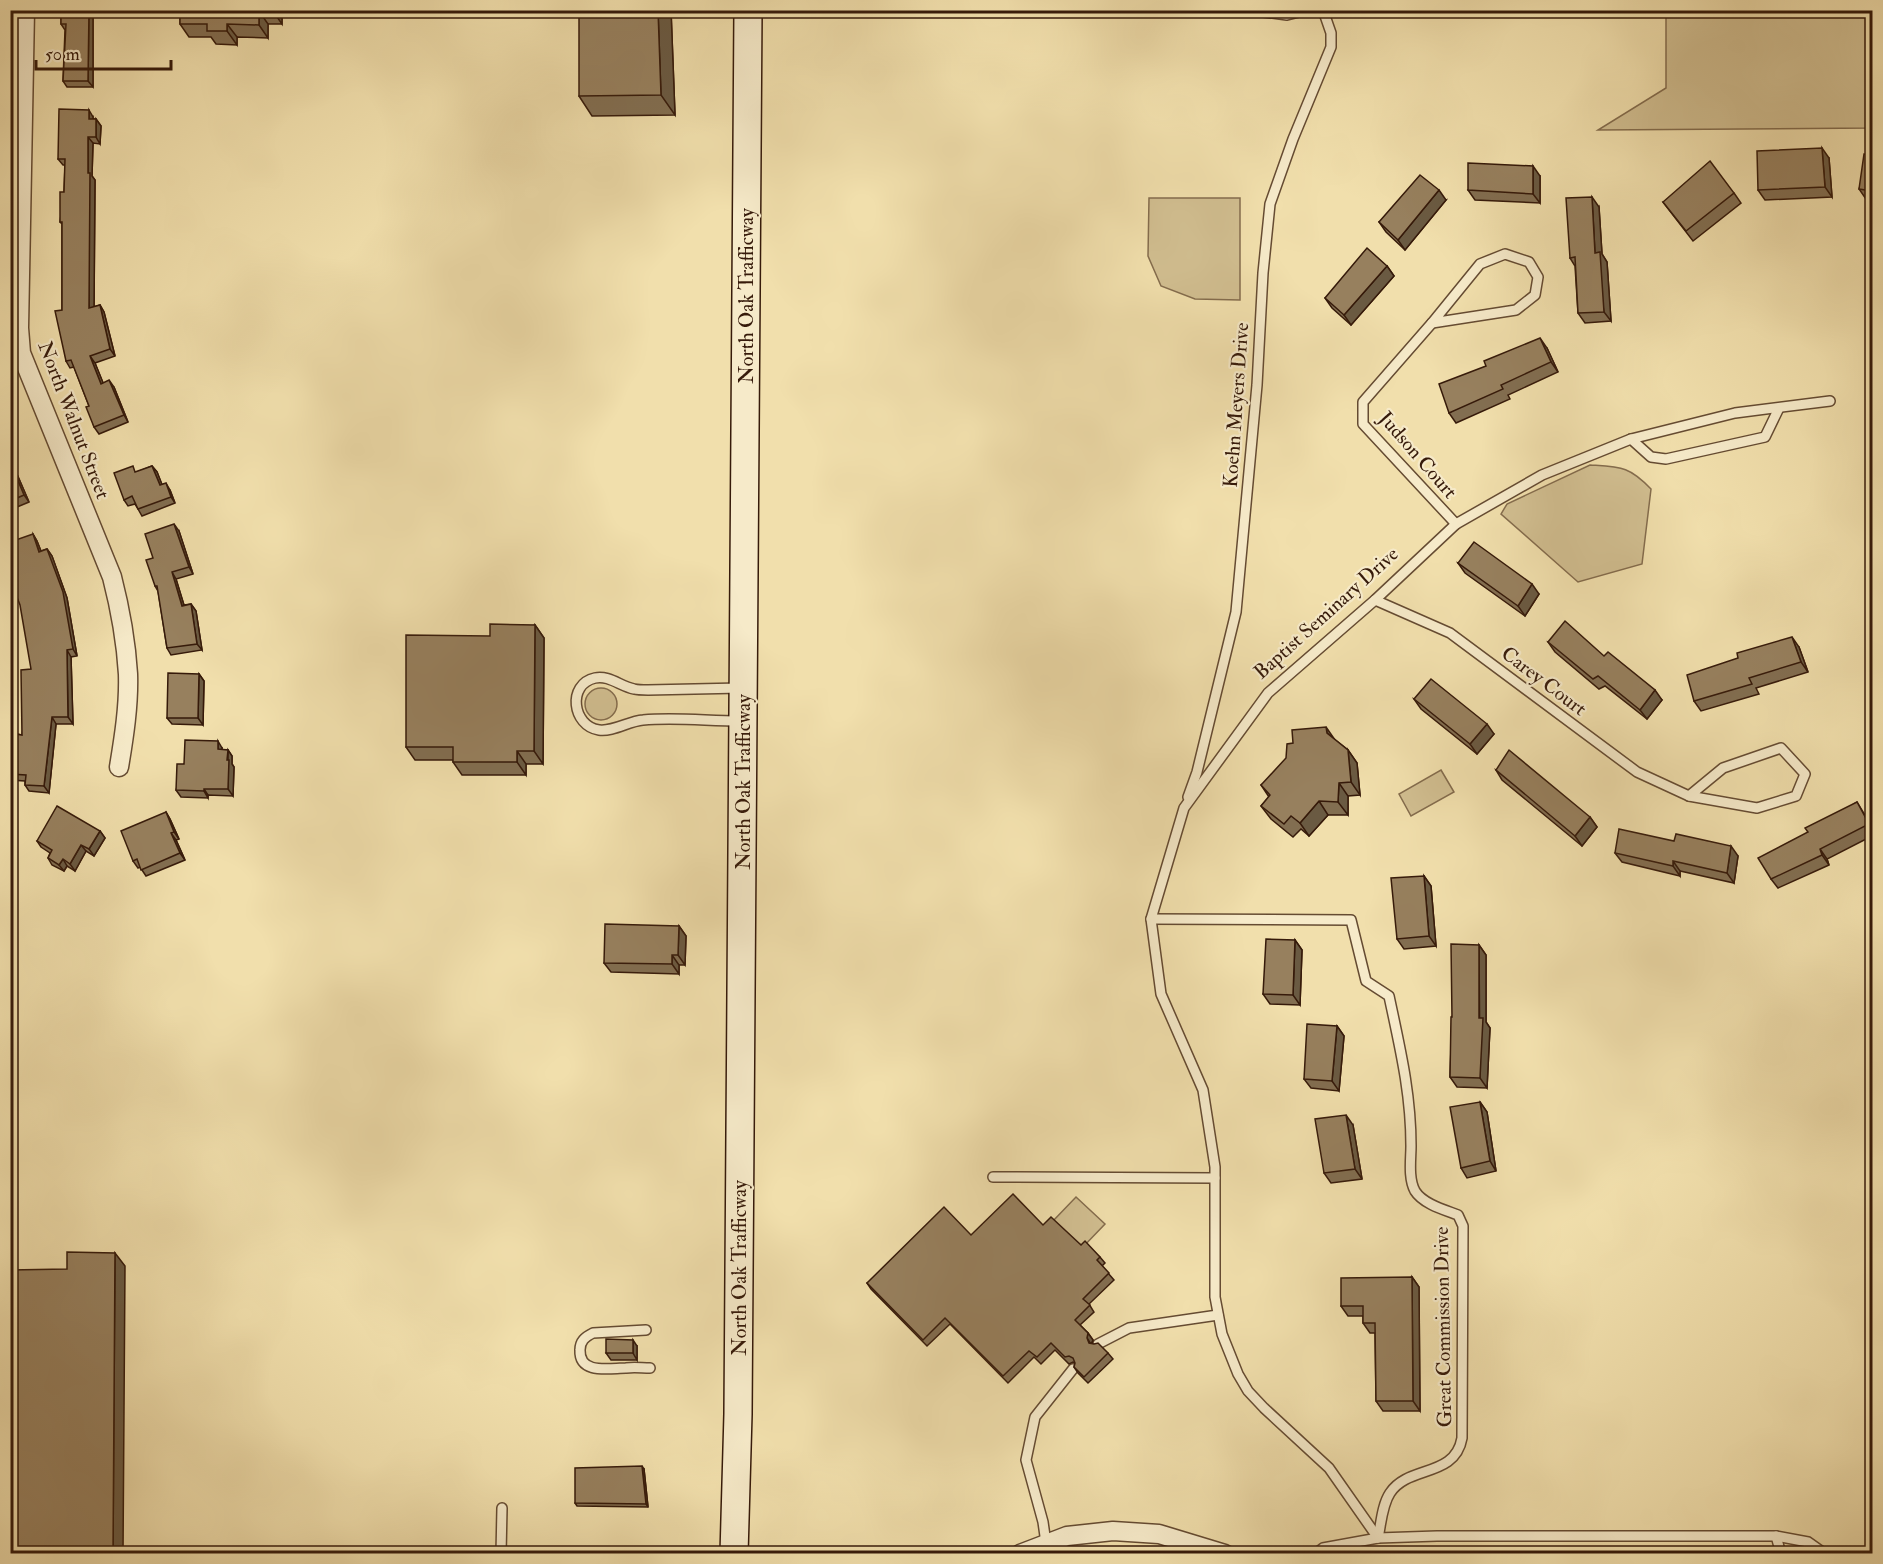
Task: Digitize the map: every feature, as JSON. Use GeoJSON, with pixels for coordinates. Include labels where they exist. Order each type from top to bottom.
{"type":"FeatureCollection","features":[{"type":"Feature","properties":{"kind":"main road","name":"North Oak Trafficway"},"geometry":{"type":"LineString","coordinates":[[734,1554],[738,1402],[748,10]]}},
{"type":"Feature","properties":{"kind":"street","name":"North Walnut Street"},"geometry":{"type":"LineString","coordinates":[[26,10],[19,316],[21,353],[112,577],[118,601],[128,675],[125,725],[119,767]]}},
{"type":"Feature","properties":{"kind":"street"},"geometry":{"type":"LineString","coordinates":[[1020,1554],[1067,1536],[1113,1531],[1159,1534],[1225,1554]]}},
{"type":"Feature","properties":{"kind":"lane"},"geometry":{"type":"LineString","coordinates":[[1248,10],[1287,15],[1307,10]]}},
{"type":"Feature","properties":{"kind":"lane","name":"Koehn Meyers Drive"},"geometry":{"type":"LineString","coordinates":[[1184,808],[1197,772],[1236,612],[1256,396],[1263,273],[1270,204],[1293,139],[1331,47],[1331,33],[1323,10]]}},
{"type":"Feature","properties":{"kind":"lane","name":"Judson Court"},"geometry":{"type":"LineString","coordinates":[[1432,323],[1516,310],[1535,295],[1538,277],[1529,262],[1505,254],[1480,264],[1363,402],[1363,424],[1456,524]]}},
{"type":"Feature","properties":{"kind":"lane","name":"Baptist Seminary Drive"},"geometry":{"type":"LineString","coordinates":[[1378,1538],[1329,1468],[1248,1391],[1228,1351],[1218,1315],[1215,1297],[1215,1167],[1203,1090],[1161,994],[1151,919],[1184,808],[1268,693],[1375,600],[1456,524],[1542,475],[1631,439],[1735,413],[1830,401]]}},
{"type":"Feature","properties":{"kind":"lane"},"geometry":{"type":"LineString","coordinates":[[1631,439],[1651,457],[1666,459],[1765,437],[1779,408]]}},
{"type":"Feature","properties":{"kind":"lane","name":"Carey Court"},"geometry":{"type":"LineString","coordinates":[[1375,600],[1450,633],[1637,772],[1689,796],[1757,808],[1796,796],[1804,774],[1781,748],[1723,768],[1689,796]]}},
{"type":"Feature","properties":{"kind":"lane"},"geometry":{"type":"LineString","coordinates":[[743,687],[648,690],[634,689],[607,678],[598,677],[588,680],[579,690],[576,699],[576,710],[581,720],[599,730],[611,730],[627,722],[647,720],[743,721]]}},
{"type":"Feature","properties":{"kind":"lane","name":"Great Commission Drive"},"geometry":{"type":"LineString","coordinates":[[1151,919],[1352,920],[1366,981],[1389,996],[1407,1085],[1411,1121],[1413,1188],[1427,1202],[1458,1215],[1463,1226],[1462,1438],[1458,1451],[1447,1462],[1404,1480],[1389,1494],[1378,1538]]}},
{"type":"Feature","properties":{"kind":"lane"},"geometry":{"type":"LineString","coordinates":[[993,1177],[1215,1178]]}},
{"type":"Feature","properties":{"kind":"lane"},"geometry":{"type":"LineString","coordinates":[[1098,1344],[1129,1328],[1218,1315]]}},
{"type":"Feature","properties":{"kind":"lane"},"geometry":{"type":"LineString","coordinates":[[646,1330],[593,1333],[580,1343],[579,1354],[585,1365],[599,1369],[650,1368]]}},
{"type":"Feature","properties":{"kind":"lane"},"geometry":{"type":"LineString","coordinates":[[1046,1543],[1043,1522],[1026,1460],[1035,1417],[1073,1369]]}},
{"type":"Feature","properties":{"kind":"lane"},"geometry":{"type":"LineString","coordinates":[[501,1554],[502,1508]]}},
{"type":"Feature","properties":{"kind":"lane"},"geometry":{"type":"LineString","coordinates":[[1315,1554],[1323,1548],[1378,1538],[1437,1536],[1776,1536],[1808,1542],[1825,1554]]}},
{"type":"Feature","properties":{"kind":"lane"},"geometry":{"type":"LineString","coordinates":[[1776,1536],[1781,1554]]}},
{"type":"Feature","properties":{"kind":"shaded area"},"geometry":{"type":"Polygon","coordinates":[[[1666,11],[1872,11],[1872,128],[1598,130],[1666,88],[1666,11]]]}},
{"type":"Feature","properties":{"kind":"shaded area"},"geometry":{"type":"Polygon","coordinates":[[[1149,198],[1240,198],[1240,300],[1195,299],[1161,286],[1148,256],[1149,198]]]}},
{"type":"Feature","properties":{"kind":"shaded area"},"geometry":{"type":"Polygon","coordinates":[[[1590,465],[1624,469],[1637,476],[1651,489],[1642,564],[1578,582],[1501,514],[1507,504],[1590,465]]]}},
{"type":"Feature","properties":{"kind":"shaded area"},"geometry":{"type":"Polygon","coordinates":[[[601,688],[612,693],[617,704],[612,715],[601,720],[590,715],[585,704],[590,693],[601,688]]]}},
{"type":"Feature","properties":{"kind":"shaded area"},"geometry":{"type":"Polygon","coordinates":[[[1441,770],[1454,792],[1411,816],[1399,794],[1441,770]]]}},
{"type":"Feature","properties":{"kind":"shaded area"},"geometry":{"type":"Polygon","coordinates":[[[1076,1197],[1105,1224],[1082,1248],[1053,1221],[1076,1197]]]}},
{"type":"Feature","properties":{"kind":"building"},"geometry":{"type":"Polygon","coordinates":[[[61,10],[89,10],[88,81],[63,81],[66,24],[61,24],[61,10]]]}},
{"type":"Feature","properties":{"kind":"building"},"geometry":{"type":"Polygon","coordinates":[[[180,10],[273,11],[259,11],[259,25],[227,24],[227,31],[207,31],[207,24],[180,24],[180,10]]]}},
{"type":"Feature","properties":{"kind":"building"},"geometry":{"type":"Polygon","coordinates":[[[579,10],[658,10],[661,95],[579,96],[579,10]]]}},
{"type":"Feature","properties":{"kind":"building"},"geometry":{"type":"Polygon","coordinates":[[[59,109],[89,110],[89,119],[96,119],[96,137],[88,137],[89,308],[100,305],[110,349],[90,356],[101,384],[109,380],[124,415],[94,427],[86,407],[89,406],[71,360],[66,361],[55,311],[62,310],[60,192],[64,192],[65,159],[58,159],[59,109]]]}},
{"type":"Feature","properties":{"kind":"building"},"geometry":{"type":"Polygon","coordinates":[[[1822,148],[1825,187],[1758,190],[1757,151],[1822,148]]]}},
{"type":"Feature","properties":{"kind":"building"},"geometry":{"type":"Polygon","coordinates":[[[1864,154],[1872,155],[1872,191],[1859,189],[1864,154]]]}},
{"type":"Feature","properties":{"kind":"building"},"geometry":{"type":"Polygon","coordinates":[[[1710,161],[1734,193],[1686,231],[1663,202],[1710,161]]]}},
{"type":"Feature","properties":{"kind":"building"},"geometry":{"type":"Polygon","coordinates":[[[1468,163],[1533,166],[1533,194],[1468,190],[1468,163]]]}},
{"type":"Feature","properties":{"kind":"building"},"geometry":{"type":"Polygon","coordinates":[[[1420,175],[1439,190],[1398,240],[1379,222],[1420,175]]]}},
{"type":"Feature","properties":{"kind":"building"},"geometry":{"type":"Polygon","coordinates":[[[1592,197],[1595,253],[1600,252],[1604,312],[1578,313],[1575,257],[1570,258],[1566,198],[1592,197]]]}},
{"type":"Feature","properties":{"kind":"building"},"geometry":{"type":"Polygon","coordinates":[[[1367,248],[1387,266],[1344,315],[1325,298],[1367,248]]]}},
{"type":"Feature","properties":{"kind":"building"},"geometry":{"type":"Polygon","coordinates":[[[1540,338],[1551,362],[1501,385],[1503,389],[1449,413],[1439,384],[1486,366],[1484,361],[1540,338]]]}},
{"type":"Feature","properties":{"kind":"building"},"geometry":{"type":"Polygon","coordinates":[[[10,462],[24,495],[10,501],[10,462]]]}},
{"type":"Feature","properties":{"kind":"building"},"geometry":{"type":"Polygon","coordinates":[[[133,466],[135,472],[152,466],[160,485],[166,483],[171,497],[138,509],[132,496],[124,500],[114,473],[133,466]]]}},
{"type":"Feature","properties":{"kind":"building"},"geometry":{"type":"Polygon","coordinates":[[[174,524],[189,567],[172,572],[182,606],[191,604],[197,644],[167,648],[157,586],[155,586],[146,560],[153,558],[145,534],[174,524]]]}},
{"type":"Feature","properties":{"kind":"building"},"geometry":{"type":"Polygon","coordinates":[[[33,534],[39,552],[47,549],[63,592],[73,649],[67,650],[68,717],[52,717],[44,786],[25,785],[26,775],[10,774],[10,733],[22,735],[21,670],[31,669],[20,605],[10,579],[10,542],[33,534]]]}},
{"type":"Feature","properties":{"kind":"building"},"geometry":{"type":"Polygon","coordinates":[[[1474,542],[1532,584],[1518,606],[1458,563],[1474,542]]]}},
{"type":"Feature","properties":{"kind":"building"},"geometry":{"type":"Polygon","coordinates":[[[1565,621],[1604,656],[1608,652],[1655,690],[1640,710],[1598,676],[1593,679],[1548,642],[1565,621]]]}},
{"type":"Feature","properties":{"kind":"building"},"geometry":{"type":"Polygon","coordinates":[[[490,624],[535,625],[534,751],[517,751],[517,762],[453,762],[453,747],[406,747],[406,635],[490,636],[490,624]]]}},
{"type":"Feature","properties":{"kind":"building"},"geometry":{"type":"Polygon","coordinates":[[[1792,637],[1801,662],[1749,678],[1752,684],[1694,701],[1687,675],[1738,658],[1737,653],[1792,637]]]}},
{"type":"Feature","properties":{"kind":"building"},"geometry":{"type":"Polygon","coordinates":[[[168,673],[199,674],[198,718],[167,718],[168,673]]]}},
{"type":"Feature","properties":{"kind":"building"},"geometry":{"type":"Polygon","coordinates":[[[1431,679],[1487,724],[1470,744],[1414,699],[1431,679]]]}},
{"type":"Feature","properties":{"kind":"building"},"geometry":{"type":"Polygon","coordinates":[[[1326,727],[1327,733],[1348,750],[1351,782],[1339,783],[1338,802],[1319,801],[1300,823],[1291,816],[1284,824],[1261,806],[1270,795],[1261,785],[1286,758],[1287,744],[1293,743],[1292,730],[1326,727]]]}},
{"type":"Feature","properties":{"kind":"building"},"geometry":{"type":"Polygon","coordinates":[[[185,740],[218,741],[218,749],[228,750],[228,789],[176,790],[177,764],[184,764],[185,740]]]}},
{"type":"Feature","properties":{"kind":"building"},"geometry":{"type":"Polygon","coordinates":[[[1509,750],[1590,817],[1575,836],[1496,770],[1509,750]]]}},
{"type":"Feature","properties":{"kind":"building"},"geometry":{"type":"Polygon","coordinates":[[[1857,802],[1869,824],[1820,849],[1822,855],[1771,879],[1758,858],[1808,832],[1805,828],[1857,802]]]}},
{"type":"Feature","properties":{"kind":"building"},"geometry":{"type":"Polygon","coordinates":[[[57,806],[100,831],[89,849],[81,845],[70,864],[63,859],[59,865],[48,858],[52,850],[37,841],[57,806]]]}},
{"type":"Feature","properties":{"kind":"building"},"geometry":{"type":"Polygon","coordinates":[[[166,812],[174,832],[171,833],[180,853],[141,870],[137,859],[133,861],[121,831],[166,812]]]}},
{"type":"Feature","properties":{"kind":"building"},"geometry":{"type":"Polygon","coordinates":[[[1619,829],[1674,841],[1676,834],[1731,846],[1727,873],[1673,861],[1673,866],[1615,853],[1619,829]]]}},
{"type":"Feature","properties":{"kind":"building"},"geometry":{"type":"Polygon","coordinates":[[[1424,876],[1429,936],[1397,939],[1391,878],[1424,876]]]}},
{"type":"Feature","properties":{"kind":"building"},"geometry":{"type":"Polygon","coordinates":[[[605,924],[679,926],[678,955],[672,955],[672,964],[604,963],[605,924]]]}},
{"type":"Feature","properties":{"kind":"building"},"geometry":{"type":"Polygon","coordinates":[[[1266,939],[1295,940],[1293,995],[1263,994],[1266,939]]]}},
{"type":"Feature","properties":{"kind":"building"},"geometry":{"type":"Polygon","coordinates":[[[1451,944],[1479,945],[1479,1018],[1483,1018],[1480,1078],[1450,1077],[1451,944]]]}},
{"type":"Feature","properties":{"kind":"building"},"geometry":{"type":"Polygon","coordinates":[[[1307,1024],[1337,1026],[1332,1081],[1304,1079],[1307,1024]]]}},
{"type":"Feature","properties":{"kind":"building"},"geometry":{"type":"Polygon","coordinates":[[[1480,1102],[1490,1161],[1461,1168],[1450,1107],[1480,1102]]]}},
{"type":"Feature","properties":{"kind":"building"},"geometry":{"type":"Polygon","coordinates":[[[1346,1115],[1355,1169],[1324,1173],[1315,1119],[1346,1115]]]}},
{"type":"Feature","properties":{"kind":"building"},"geometry":{"type":"Polygon","coordinates":[[[1013,1194],[1043,1225],[1051,1217],[1081,1245],[1085,1241],[1100,1257],[1097,1260],[1109,1273],[1083,1299],[1090,1305],[1075,1320],[1088,1333],[1089,1343],[1098,1343],[1108,1353],[1084,1377],[1074,1367],[1073,1358],[1065,1357],[1051,1343],[1037,1357],[1029,1351],[1003,1376],[945,1318],[923,1340],[867,1283],[944,1207],[971,1235],[1013,1194]]]}},
{"type":"Feature","properties":{"kind":"building"},"geometry":{"type":"Polygon","coordinates":[[[67,1252],[115,1253],[113,1554],[10,1554],[10,1270],[67,1269],[67,1252]]]}},
{"type":"Feature","properties":{"kind":"building"},"geometry":{"type":"Polygon","coordinates":[[[1412,1277],[1413,1401],[1376,1401],[1375,1323],[1363,1323],[1363,1306],[1341,1306],[1341,1278],[1412,1277]]]}},
{"type":"Feature","properties":{"kind":"building"},"geometry":{"type":"Polygon","coordinates":[[[606,1339],[633,1340],[633,1353],[606,1353],[606,1339]]]}},
{"type":"Feature","properties":{"kind":"building"},"geometry":{"type":"Polygon","coordinates":[[[642,1466],[646,1504],[575,1503],[575,1468],[642,1466]]]}}]}
